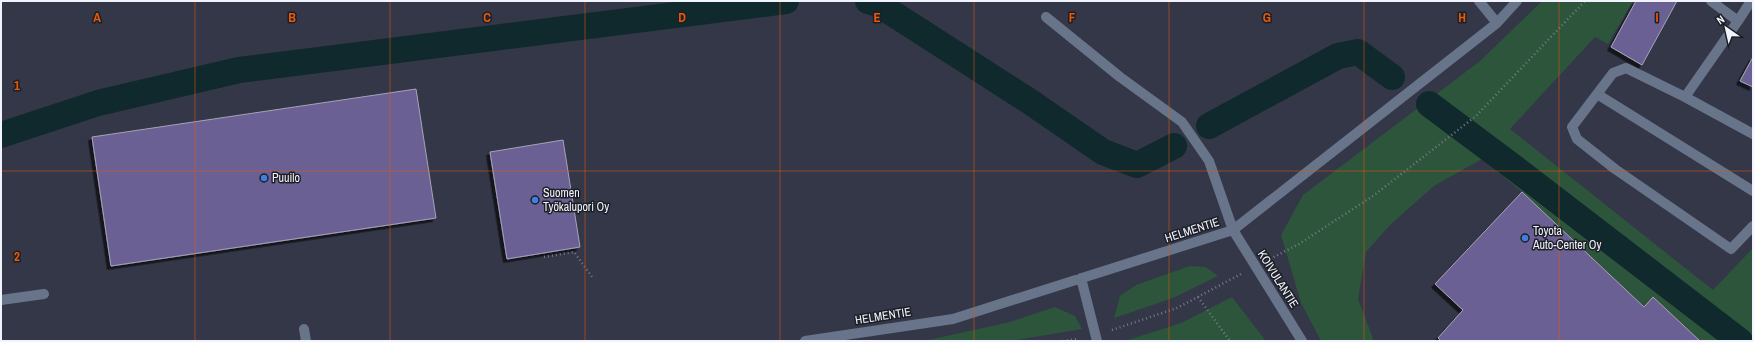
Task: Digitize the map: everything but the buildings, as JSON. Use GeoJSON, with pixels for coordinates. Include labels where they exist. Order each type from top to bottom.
{"type":"FeatureCollection","features":[{"type":"Feature","properties":{"kind":"street"},"geometry":{"type":"LineString","coordinates":[[1479,1],[1497,23]]}},
{"type":"Feature","properties":{"kind":"street","name":"HELMENTIE"},"geometry":{"type":"LineString","coordinates":[[805,341],[954,319],[1233,230],[1497,23],[1517,1]]}},
{"type":"Feature","properties":{"kind":"street"},"geometry":{"type":"LineString","coordinates":[[1710,1],[1738,22]]}},
{"type":"Feature","properties":{"kind":"street"},"geometry":{"type":"LineString","coordinates":[[1685,97],[1751,1]]}},
{"type":"Feature","properties":{"kind":"street","name":"KOIVULANTIE"},"geometry":{"type":"LineString","coordinates":[[1046,17],[1120,78],[1182,122],[1209,161],[1233,230],[1302,341]]}},
{"type":"Feature","properties":{"kind":"street"},"geometry":{"type":"LineString","coordinates":[[1753,134],[1685,97],[1626,68],[1613,73],[1572,127],[1577,139],[1615,169],[1731,250],[1753,226]]}},
{"type":"Feature","properties":{"kind":"street"},"geometry":{"type":"LineString","coordinates":[[1597,94],[1753,191]]}},
{"type":"Feature","properties":{"kind":"street"},"geometry":{"type":"LineString","coordinates":[[1081,278],[1097,338]]}},
{"type":"Feature","properties":{"kind":"street"},"geometry":{"type":"LineString","coordinates":[[1,300],[44,294]]}},
{"type":"Feature","properties":{"kind":"street"},"geometry":{"type":"LineString","coordinates":[[304,329],[306,341]]}},
{"type":"Feature","properties":{"kind":"path"},"geometry":{"type":"LineString","coordinates":[[1063,341],[1097,338],[1178,308],[1299,244],[1373,196],[1476,116],[1585,1]]}},
{"type":"Feature","properties":{"kind":"path"},"geometry":{"type":"LineString","coordinates":[[544,257],[574,252],[592,277]]}},
{"type":"Feature","properties":{"kind":"path"},"geometry":{"type":"LineString","coordinates":[[1198,297],[1230,341]]}},
{"type":"Feature","properties":{"kind":"green space"},"geometry":{"type":"Polygon","coordinates":[[[1542,1],[1633,1],[1608,44],[1595,37],[1510,129],[1713,290],[1753,248],[1753,341],[1700,341],[1653,297],[1644,307],[1522,192],[1482,159],[1434,186],[1391,224],[1366,252],[1358,299],[1374,341],[1321,341],[1301,303],[1281,235],[1303,195],[1480,61],[1542,1]]]}},
{"type":"Feature","properties":{"kind":"green space"},"geometry":{"type":"Polygon","coordinates":[[[1190,266],[1206,267],[1218,276],[1173,298],[1114,318],[1120,296],[1136,285],[1190,266]]]}},
{"type":"Feature","properties":{"kind":"green space"},"geometry":{"type":"Polygon","coordinates":[[[1232,297],[1266,341],[1125,341],[1181,323],[1232,297]]]}},
{"type":"Feature","properties":{"kind":"green space"},"geometry":{"type":"Polygon","coordinates":[[[1055,307],[1075,316],[1082,329],[1010,341],[924,341],[1010,322],[1055,307]]]}},
{"type":"Feature","properties":{"kind":"waterway"},"geometry":{"type":"LineString","coordinates":[[1,135],[98,103],[239,70],[786,1]]}},
{"type":"Feature","properties":{"kind":"waterway"},"geometry":{"type":"LineString","coordinates":[[868,1],[878,4],[1029,101],[1103,152],[1137,165],[1174,146]]}},
{"type":"Feature","properties":{"kind":"waterway"},"geometry":{"type":"LineString","coordinates":[[1209,126],[1338,56],[1358,52],[1392,77]]}},
{"type":"Feature","properties":{"kind":"waterway"},"geometry":{"type":"LineString","coordinates":[[1429,104],[1740,341]]}},
{"type":"Feature","properties":{"kind":"place","name":"Puuilo"},"geometry":{"type":"Point","coordinates":[264,178]}},
{"type":"Feature","properties":{"kind":"place","name":"Suomen Työkalupori Oy"},"geometry":{"type":"Point","coordinates":[535,200]}},
{"type":"Feature","properties":{"kind":"place","name":"Toyota Auto-Center Oy"},"geometry":{"type":"Point","coordinates":[1525,238]}}]}
